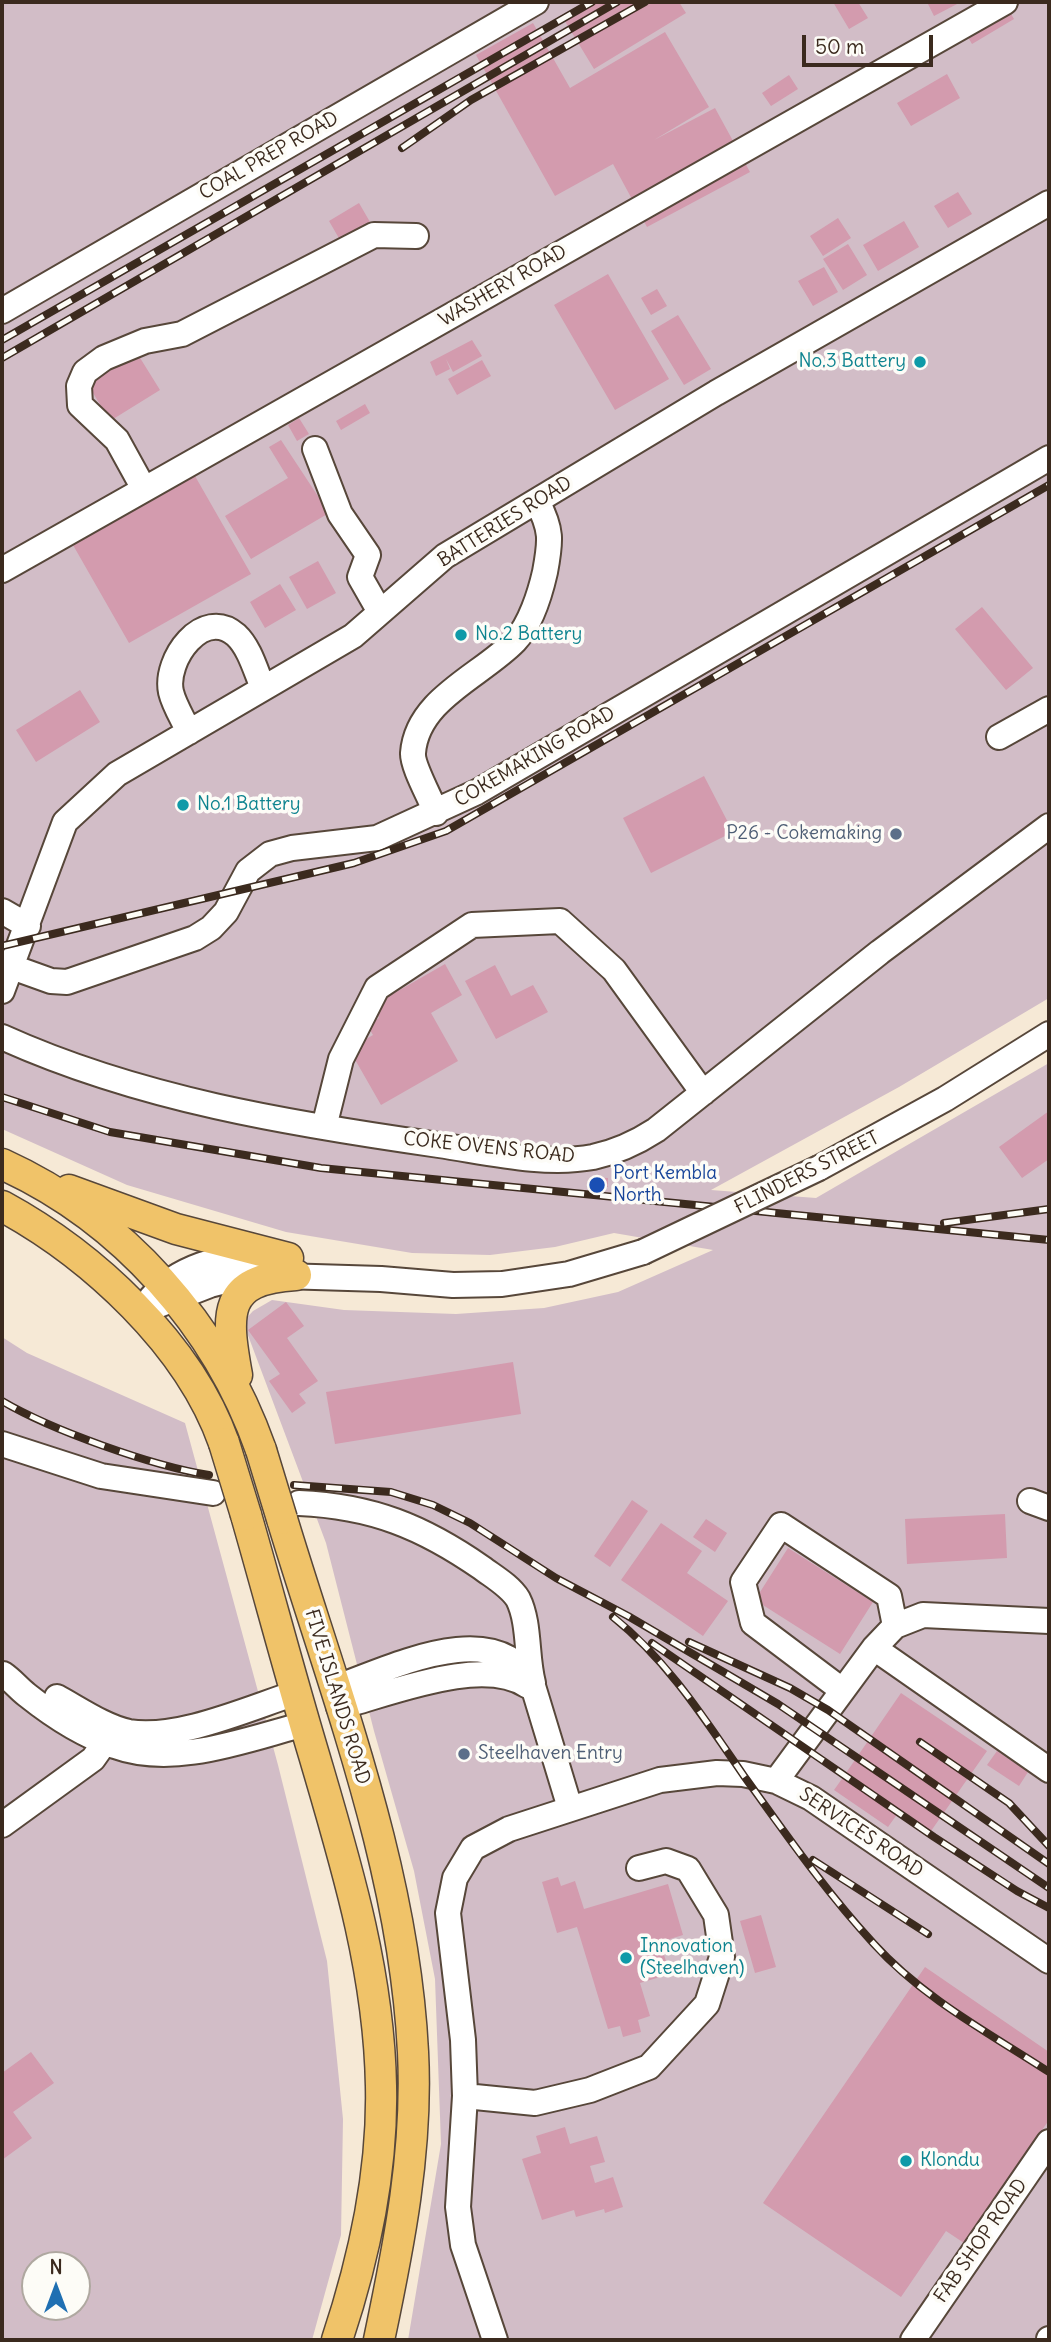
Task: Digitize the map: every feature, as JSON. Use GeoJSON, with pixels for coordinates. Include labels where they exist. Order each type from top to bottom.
{"type":"FeatureCollection","features":[{"type":"Feature","properties":{"kind":"main road"},"geometry":{"type":"LineString","coordinates":[[7,1166],[176,1229],[292,1267]]}},
{"type":"Feature","properties":{"kind":"main road","name":"FIVE ISLANDS ROAD"},"geometry":{"type":"LineString","coordinates":[[7,1166],[69,1201],[121,1242],[170,1291],[210,1343],[241,1398],[261,1450],[291,1511],[336,1698],[373,1812],[394,1894],[406,1963],[413,2053],[408,2182],[379,2340]]}},
{"type":"Feature","properties":{"kind":"main road","name":"FIVE ISLANDS ROAD"},"geometry":{"type":"LineString","coordinates":[[2,1206],[71,1249],[138,1313],[183,1368],[211,1410],[246,1515],[355,1896],[372,1983],[381,2073],[378,2152],[367,2234],[338,2340]]}},
{"type":"Feature","properties":{"kind":"main road"},"geometry":{"type":"LineString","coordinates":[[241,1398],[230,1334],[233,1304],[243,1289],[292,1267]]}},
{"type":"Feature","properties":{"kind":"street","name":"COAL PREP ROAD"},"geometry":{"type":"LineString","coordinates":[[2,311],[536,2]]}},
{"type":"Feature","properties":{"kind":"street","name":"WASHERY ROAD"},"geometry":{"type":"LineString","coordinates":[[2,570],[1005,2]]}},
{"type":"Feature","properties":{"kind":"street","name":"BATTERIES ROAD"},"geometry":{"type":"LineString","coordinates":[[2,990],[65,822],[117,774],[353,636],[445,556],[716,393],[1049,203]]}},
{"type":"Feature","properties":{"kind":"street"},"geometry":{"type":"LineString","coordinates":[[144,489],[117,440],[80,405],[79,386],[85,372],[103,358],[127,347],[182,334],[374,235],[416,236]]}},
{"type":"Feature","properties":{"kind":"street"},"geometry":{"type":"LineString","coordinates":[[315,449],[340,513],[368,555],[360,577],[380,612]]}},
{"type":"Feature","properties":{"kind":"street","name":"COKEMAKING ROAD"},"geometry":{"type":"LineString","coordinates":[[12,967],[51,981],[67,982],[194,938],[218,921],[243,877],[270,854],[292,848],[377,838],[436,813],[477,792],[1049,458]]}},
{"type":"Feature","properties":{"kind":"street"},"geometry":{"type":"LineString","coordinates":[[436,813],[413,755],[420,724],[454,689],[516,639],[541,592],[550,548],[550,527],[537,501]]}},
{"type":"Feature","properties":{"kind":"street"},"geometry":{"type":"LineString","coordinates":[[189,732],[171,691],[172,670],[180,648],[193,636],[218,627],[235,634],[245,647],[263,688]]}},
{"type":"Feature","properties":{"kind":"street"},"geometry":{"type":"LineString","coordinates":[[999,737],[1049,709]]}},
{"type":"Feature","properties":{"kind":"street","name":"COKE OVENS ROAD"},"geometry":{"type":"LineString","coordinates":[[2,1037],[52,1060],[158,1094],[324,1127],[465,1149],[546,1158],[591,1157],[635,1143],[703,1093],[880,952],[1049,826]]}},
{"type":"Feature","properties":{"kind":"street"},"geometry":{"type":"LineString","coordinates":[[2,911],[27,926]]}},
{"type":"Feature","properties":{"kind":"street"},"geometry":{"type":"LineString","coordinates":[[324,1127],[341,1059],[376,988],[472,925],[560,920],[614,970],[703,1093]]}},
{"type":"Feature","properties":{"kind":"street","name":"FLINDERS STREET"},"geometry":{"type":"LineString","coordinates":[[138,1313],[170,1291],[292,1267],[453,1285],[502,1284],[569,1275],[643,1252],[819,1168],[945,1099],[1049,1034]]}},
{"type":"Feature","properties":{"kind":"street"},"geometry":{"type":"LineString","coordinates":[[2,1444],[101,1476],[213,1493]]}},
{"type":"Feature","properties":{"kind":"street"},"geometry":{"type":"LineString","coordinates":[[291,1511],[352,1507],[400,1522],[455,1550],[502,1582],[520,1605],[536,1694],[570,1808]]}},
{"type":"Feature","properties":{"kind":"street"},"geometry":{"type":"LineString","coordinates":[[842,1690],[753,1623],[743,1582],[780,1525],[889,1596],[895,1626]]}},
{"type":"Feature","properties":{"kind":"street"},"geometry":{"type":"LineString","coordinates":[[776,1781],[874,1648],[895,1626],[923,1615],[1049,1621]]}},
{"type":"Feature","properties":{"kind":"street"},"geometry":{"type":"LineString","coordinates":[[336,1698],[434,1654],[472,1648],[491,1652],[511,1662],[530,1681],[536,1694]]}},
{"type":"Feature","properties":{"kind":"street"},"geometry":{"type":"LineString","coordinates":[[874,1648],[1049,1770]]}},
{"type":"Feature","properties":{"kind":"street"},"geometry":{"type":"LineString","coordinates":[[2,1673],[30,1697],[110,1735],[137,1751],[177,1752],[222,1746],[305,1724]]}},
{"type":"Feature","properties":{"kind":"street"},"geometry":{"type":"LineString","coordinates":[[110,1735],[175,1730],[296,1693]]}},
{"type":"Feature","properties":{"kind":"street"},"geometry":{"type":"LineString","coordinates":[[2,1825],[93,1759],[110,1735]]}},
{"type":"Feature","properties":{"kind":"street","name":"SERVICES ROAD"},"geometry":{"type":"LineString","coordinates":[[495,2340],[463,2245],[458,2207],[465,2096],[463,2040],[448,1913],[455,1878],[473,1848],[509,1829],[660,1780],[706,1773],[743,1774],[776,1781],[811,1798],[1049,1961]]}},
{"type":"Feature","properties":{"kind":"street"},"geometry":{"type":"LineString","coordinates":[[465,2096],[536,2103],[590,2090],[649,2067],[707,2004],[722,1957],[716,1915],[688,1869],[666,1861],[639,1868]]}},
{"type":"Feature","properties":{"kind":"street","name":"FAB SHOP ROAD"},"geometry":{"type":"LineString","coordinates":[[913,2340],[1049,2142]]}},
{"type":"Feature","properties":{"kind":"shaded area"},"geometry":{"type":"Polygon","coordinates":[[[2,2],[1049,2],[1049,998],[899,1087],[711,1190],[816,1198],[1049,1063],[1049,2340],[408,2340],[441,2144],[435,1979],[414,1871],[374,1731],[326,1543],[243,1322],[253,1311],[272,1300],[344,1310],[456,1314],[544,1308],[618,1292],[713,1250],[614,1233],[555,1247],[490,1255],[412,1253],[286,1232],[127,1185],[2,1129],[2,2]]]}},
{"type":"Feature","properties":{"kind":"shaded area"},"geometry":{"type":"Polygon","coordinates":[[[2,1337],[27,1353],[185,1423],[278,1765],[327,1961],[343,2119],[341,2235],[312,2340],[2,2340],[2,1337]]]}},
{"type":"Feature","properties":{"kind":"building"},"geometry":{"type":"Polygon","coordinates":[[[591,2],[679,2],[686,13],[594,69],[563,18],[591,2]]]}},
{"type":"Feature","properties":{"kind":"building"},"geometry":{"type":"Polygon","coordinates":[[[833,2],[858,2],[868,18],[849,29],[833,2]]]}},
{"type":"Feature","properties":{"kind":"building"},"geometry":{"type":"Polygon","coordinates":[[[927,2],[961,2],[934,16],[927,2]]]}},
{"type":"Feature","properties":{"kind":"building"},"geometry":{"type":"Polygon","coordinates":[[[1005,4],[1014,19],[972,44],[963,29],[1005,4]]]}},
{"type":"Feature","properties":{"kind":"building"},"geometry":{"type":"Polygon","coordinates":[[[533,23],[570,88],[665,32],[709,107],[654,140],[715,108],[750,172],[647,227],[613,164],[555,196],[476,55],[533,23]]]}},
{"type":"Feature","properties":{"kind":"building"},"geometry":{"type":"Polygon","coordinates":[[[947,74],[960,98],[911,126],[897,103],[947,74]]]}},
{"type":"Feature","properties":{"kind":"building"},"geometry":{"type":"Polygon","coordinates":[[[789,75],[798,89],[771,106],[762,93],[789,75]]]}},
{"type":"Feature","properties":{"kind":"building"},"geometry":{"type":"Polygon","coordinates":[[[958,192],[972,214],[948,228],[934,206],[958,192]]]}},
{"type":"Feature","properties":{"kind":"building"},"geometry":{"type":"Polygon","coordinates":[[[359,203],[370,222],[340,240],[329,221],[359,203]]]}},
{"type":"Feature","properties":{"kind":"building"},"geometry":{"type":"Polygon","coordinates":[[[838,218],[851,238],[823,256],[810,236],[838,218]]]}},
{"type":"Feature","properties":{"kind":"building"},"geometry":{"type":"Polygon","coordinates":[[[904,221],[919,247],[878,271],[863,245],[904,221]]]}},
{"type":"Feature","properties":{"kind":"building"},"geometry":{"type":"Polygon","coordinates":[[[848,244],[867,275],[843,290],[823,259],[848,244]]]}},
{"type":"Feature","properties":{"kind":"building"},"geometry":{"type":"Polygon","coordinates":[[[824,267],[838,292],[813,306],[798,281],[824,267]]]}},
{"type":"Feature","properties":{"kind":"building"},"geometry":{"type":"Polygon","coordinates":[[[608,274],[669,379],[615,410],[554,305],[608,274]]]}},
{"type":"Feature","properties":{"kind":"building"},"geometry":{"type":"Polygon","coordinates":[[[657,289],[667,306],[651,315],[641,298],[657,289]]]}},
{"type":"Feature","properties":{"kind":"building"},"geometry":{"type":"Polygon","coordinates":[[[678,315],[711,369],[684,385],[651,331],[678,315]]]}},
{"type":"Feature","properties":{"kind":"building"},"geometry":{"type":"Polygon","coordinates":[[[472,340],[482,356],[453,372],[446,359],[450,369],[436,376],[430,362],[472,340]]]}},
{"type":"Feature","properties":{"kind":"building"},"geometry":{"type":"Polygon","coordinates":[[[137,353],[160,390],[110,421],[87,383],[137,353]]]}},
{"type":"Feature","properties":{"kind":"building"},"geometry":{"type":"Polygon","coordinates":[[[482,360],[491,376],[457,395],[448,379],[482,360]]]}},
{"type":"Feature","properties":{"kind":"building"},"geometry":{"type":"Polygon","coordinates":[[[365,404],[370,413],[341,430],[336,421],[365,404]]]}},
{"type":"Feature","properties":{"kind":"building"},"geometry":{"type":"Polygon","coordinates":[[[299,418],[309,434],[297,441],[288,425],[299,418]]]}},
{"type":"Feature","properties":{"kind":"building"},"geometry":{"type":"Polygon","coordinates":[[[281,440],[329,513],[251,559],[225,516],[288,478],[269,447],[281,440]]]}},
{"type":"Feature","properties":{"kind":"building"},"geometry":{"type":"Polygon","coordinates":[[[195,476],[251,574],[129,643],[73,545],[195,476]]]}},
{"type":"Feature","properties":{"kind":"building"},"geometry":{"type":"Polygon","coordinates":[[[318,561],[336,593],[307,609],[289,577],[318,561]]]}},
{"type":"Feature","properties":{"kind":"building"},"geometry":{"type":"Polygon","coordinates":[[[280,584],[296,610],[265,628],[250,602],[280,584]]]}},
{"type":"Feature","properties":{"kind":"building"},"geometry":{"type":"Polygon","coordinates":[[[982,607],[1033,668],[1006,690],[955,629],[982,607]]]}},
{"type":"Feature","properties":{"kind":"building"},"geometry":{"type":"Polygon","coordinates":[[[80,690],[100,722],[36,762],[16,730],[80,690]]]}},
{"type":"Feature","properties":{"kind":"building"},"geometry":{"type":"Polygon","coordinates":[[[704,776],[733,832],[651,873],[623,818],[704,776]]]}},
{"type":"Feature","properties":{"kind":"building"},"geometry":{"type":"Polygon","coordinates":[[[445,964],[462,995],[431,1013],[458,1061],[381,1105],[349,1049],[373,1035],[367,1025],[379,1018],[372,1006],[445,964]]]}},
{"type":"Feature","properties":{"kind":"building"},"geometry":{"type":"Polygon","coordinates":[[[495,965],[511,996],[533,985],[548,1012],[496,1039],[465,981],[495,965]]]}},
{"type":"Feature","properties":{"kind":"building"},"geometry":{"type":"Polygon","coordinates":[[[1049,1111],[1049,1159],[1022,1178],[999,1147],[1049,1111]]]}},
{"type":"Feature","properties":{"kind":"building","name":"Port Kembla North"},"geometry":{"type":"Polygon","coordinates":[[[592,1177],[608,1178],[608,1187],[592,1185],[592,1177]]]}},
{"type":"Feature","properties":{"kind":"building"},"geometry":{"type":"Polygon","coordinates":[[[286,1302],[304,1326],[287,1338],[318,1381],[299,1394],[306,1403],[292,1413],[269,1381],[280,1374],[248,1330],[286,1302]]]}},
{"type":"Feature","properties":{"kind":"building"},"geometry":{"type":"Polygon","coordinates":[[[513,1362],[521,1414],[335,1444],[326,1392],[513,1362]]]}},
{"type":"Feature","properties":{"kind":"building"},"geometry":{"type":"Polygon","coordinates":[[[632,1500],[648,1511],[610,1567],[594,1556],[632,1500]]]}},
{"type":"Feature","properties":{"kind":"building"},"geometry":{"type":"Polygon","coordinates":[[[1005,1514],[1007,1558],[907,1564],[905,1519],[1005,1514]]]}},
{"type":"Feature","properties":{"kind":"building"},"geometry":{"type":"Polygon","coordinates":[[[706,1519],[727,1533],[715,1552],[693,1537],[706,1519]]]}},
{"type":"Feature","properties":{"kind":"building"},"geometry":{"type":"Polygon","coordinates":[[[661,1523],[702,1551],[687,1573],[728,1601],[703,1636],[621,1580],[661,1523]]]}},
{"type":"Feature","properties":{"kind":"building"},"geometry":{"type":"Polygon","coordinates":[[[788,1548],[873,1602],[840,1654],[755,1600],[788,1548]]]}},
{"type":"Feature","properties":{"kind":"building"},"geometry":{"type":"Polygon","coordinates":[[[901,1693],[987,1751],[931,1831],[846,1773],[901,1693]]]}},
{"type":"Feature","properties":{"kind":"building"},"geometry":{"type":"Polygon","coordinates":[[[997,1751],[1028,1772],[1019,1786],[987,1765],[997,1751]]]}},
{"type":"Feature","properties":{"kind":"building"},"geometry":{"type":"Polygon","coordinates":[[[844,1776],[898,1813],[888,1827],[834,1790],[844,1776]]]}},
{"type":"Feature","properties":{"kind":"building","name":"Innovation (Steelhaven)"},"geometry":{"type":"Polygon","coordinates":[[[558,1877],[561,1886],[575,1881],[584,1909],[668,1884],[683,1935],[660,1942],[670,1974],[640,1983],[650,2016],[638,2020],[641,2032],[623,2037],[620,2026],[608,2029],[577,1927],[557,1933],[542,1882],[558,1877]]]}},
{"type":"Feature","properties":{"kind":"building"},"geometry":{"type":"Polygon","coordinates":[[[761,1915],[776,1967],[755,1973],[740,1921],[761,1915]]]}},
{"type":"Feature","properties":{"kind":"building","name":"Klondu"},"geometry":{"type":"Polygon","coordinates":[[[925,1967],[1049,2052],[1049,2120],[964,2243],[946,2231],[901,2297],[763,2203],[925,1967]]]}},
{"type":"Feature","properties":{"kind":"building"},"geometry":{"type":"Polygon","coordinates":[[[31,2052],[54,2083],[13,2112],[32,2138],[2,2160],[2,2073],[31,2052]]]}},
{"type":"Feature","properties":{"kind":"building"},"geometry":{"type":"Polygon","coordinates":[[[565,2127],[570,2144],[597,2136],[605,2162],[590,2166],[595,2183],[613,2177],[623,2207],[605,2213],[604,2209],[576,2217],[574,2210],[542,2220],[522,2159],[541,2153],[536,2136],[565,2127]]]}},
{"type":"Feature","properties":{"kind":"railway"},"geometry":{"type":"LineString","coordinates":[[2,340],[592,2]]}},
{"type":"Feature","properties":{"kind":"railway"},"geometry":{"type":"LineString","coordinates":[[2,358],[617,2]]}},
{"type":"Feature","properties":{"kind":"railway"},"geometry":{"type":"LineString","coordinates":[[402,148],[471,100],[645,2]]}},
{"type":"Feature","properties":{"kind":"railway"},"geometry":{"type":"LineString","coordinates":[[2,946],[354,863],[446,831],[1049,485]]}},
{"type":"Feature","properties":{"kind":"railway"},"geometry":{"type":"LineString","coordinates":[[2,1097],[110,1132],[321,1168],[1049,1240]]}},
{"type":"Feature","properties":{"kind":"railway"},"geometry":{"type":"LineString","coordinates":[[944,1223],[1049,1209]]}},
{"type":"Feature","properties":{"kind":"railway"},"geometry":{"type":"LineString","coordinates":[[2,1401],[47,1424],[102,1446],[160,1464],[209,1475]]}},
{"type":"Feature","properties":{"kind":"railway"},"geometry":{"type":"LineString","coordinates":[[294,1485],[391,1492],[433,1505],[470,1523],[556,1578],[628,1616],[778,1704],[1049,1888]]}},
{"type":"Feature","properties":{"kind":"railway"},"geometry":{"type":"LineString","coordinates":[[613,1617],[651,1652],[684,1691],[806,1862],[874,1944],[935,1998],[1049,2072]]}},
{"type":"Feature","properties":{"kind":"railway"},"geometry":{"type":"LineString","coordinates":[[689,1642],[790,1688],[828,1710],[1049,1864]]}},
{"type":"Feature","properties":{"kind":"railway"},"geometry":{"type":"LineString","coordinates":[[652,1643],[934,1837],[1017,1891],[1049,1908]]}},
{"type":"Feature","properties":{"kind":"railway"},"geometry":{"type":"LineString","coordinates":[[920,1742],[1009,1803],[1049,1846]]}},
{"type":"Feature","properties":{"kind":"railway"},"geometry":{"type":"LineString","coordinates":[[813,1860],[928,1934]]}},
{"type":"Feature","properties":{"kind":"place","name":"No.3 Battery"},"geometry":{"type":"Point","coordinates":[920,362]}},
{"type":"Feature","properties":{"kind":"place","name":"No.2 Battery"},"geometry":{"type":"Point","coordinates":[461,635]}},
{"type":"Feature","properties":{"kind":"place","name":"No.1 Battery"},"geometry":{"type":"Point","coordinates":[183,805]}},
{"type":"Feature","properties":{"kind":"place","name":"P26 - Cokemaking"},"geometry":{"type":"Point","coordinates":[896,834]}},
{"type":"Feature","properties":{"kind":"place","name":"Port Kembla North"},"geometry":{"type":"Point","coordinates":[597,1185]}},
{"type":"Feature","properties":{"kind":"place","name":"Steelhaven Entry"},"geometry":{"type":"Point","coordinates":[464,1754]}},
{"type":"Feature","properties":{"kind":"place","name":"Innovation (Steelhaven)"},"geometry":{"type":"Point","coordinates":[626,1958]}},
{"type":"Feature","properties":{"kind":"place","name":"Klondu"},"geometry":{"type":"Point","coordinates":[906,2161]}}]}
